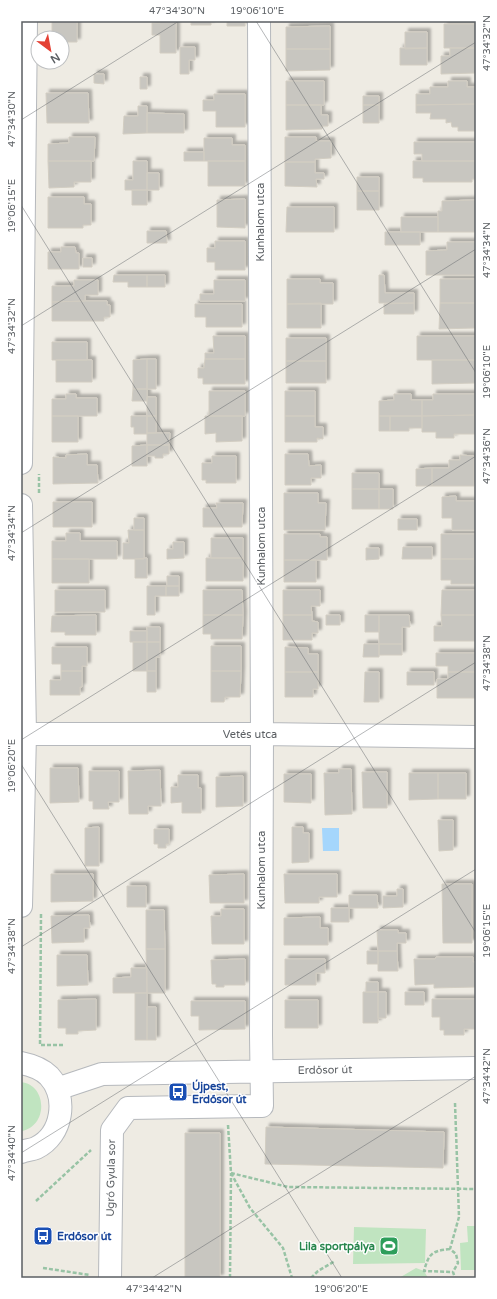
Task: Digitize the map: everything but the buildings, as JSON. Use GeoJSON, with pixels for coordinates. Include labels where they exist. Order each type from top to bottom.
{"type":"FeatureCollection","features":[{"type":"Feature","properties":{"kind":"street"},"geometry":{"type":"LineString","coordinates":[[21,463],[26,21]]}},
{"type":"Feature","properties":{"kind":"street","name":"Kunhalom utca"},"geometry":{"type":"LineString","coordinates":[[259,21],[262,734],[261,1071]]}},
{"type":"Feature","properties":{"kind":"street"},"geometry":{"type":"LineString","coordinates":[[21,505],[25,734],[21,906]]}},
{"type":"Feature","properties":{"kind":"street","name":"Vetés utca"},"geometry":{"type":"LineString","coordinates":[[25,734],[262,734],[476,737]]}},
{"type":"Feature","properties":{"kind":"street"},"geometry":{"type":"LineString","coordinates":[[21,1063],[35,1066],[48,1076],[57,1089],[61,1105],[59,1122],[50,1137],[36,1148],[21,1152]]}},
{"type":"Feature","properties":{"kind":"street","name":"Erdősor út"},"geometry":{"type":"LineString","coordinates":[[57,1089],[102,1074],[191,1074],[261,1071],[476,1068]]}},
{"type":"Feature","properties":{"kind":"street","name":"Ugró Gyula sor"},"geometry":{"type":"LineString","coordinates":[[101,1277],[112,1130],[128,1108],[262,1106],[261,1071]]}},
{"type":"Feature","properties":{"kind":"path"},"geometry":{"type":"LineString","coordinates":[[450,1249],[459,1217],[455,1103]]}},
{"type":"Feature","properties":{"kind":"path"},"geometry":{"type":"LineString","coordinates":[[227,1107],[231,1173],[230,1278]]}},
{"type":"Feature","properties":{"kind":"path"},"geometry":{"type":"LineString","coordinates":[[36,1201],[112,1130]]}},
{"type":"Feature","properties":{"kind":"path"},"geometry":{"type":"LineString","coordinates":[[231,1173],[288,1187],[476,1189]]}},
{"type":"Feature","properties":{"kind":"path"},"geometry":{"type":"LineString","coordinates":[[231,1173],[250,1208],[283,1248],[292,1278]]}},
{"type":"Feature","properties":{"kind":"path"},"geometry":{"type":"LineString","coordinates":[[454,1272],[424,1271],[427,1258],[436,1251],[450,1249],[456,1254],[458,1263],[454,1272],[456,1278]]}},
{"type":"Feature","properties":{"kind":"path"},"geometry":{"type":"LineString","coordinates":[[311,1278],[318,1271],[335,1261]]}},
{"type":"Feature","properties":{"kind":"path"},"geometry":{"type":"LineString","coordinates":[[43,1268],[101,1277]]}},
{"type":"Feature","properties":{"kind":"green space"},"geometry":{"type":"Polygon","coordinates":[[[21,1082],[30,1085],[36,1090],[40,1098],[41,1106],[40,1115],[36,1122],[30,1128],[21,1131],[21,1082]]]}},
{"type":"Feature","properties":{"kind":"green space"},"geometry":{"type":"Polygon","coordinates":[[[467,1226],[476,1226],[476,1270],[461,1270],[460,1243],[468,1242],[467,1226]]]}},
{"type":"Feature","properties":{"kind":"green space","name":"Lila sportpálya"},"geometry":{"type":"Polygon","coordinates":[[[354,1227],[426,1229],[425,1263],[353,1264],[354,1227]]]}},
{"type":"Feature","properties":{"kind":"green space"},"geometry":{"type":"Polygon","coordinates":[[[416,1268],[424,1271],[428,1278],[399,1278],[416,1268]]]}},
{"type":"Feature","properties":{"kind":"water"},"geometry":{"type":"Polygon","coordinates":[[[322,828],[339,828],[339,851],[323,851],[322,828]]]}},
{"type":"Feature","properties":{"kind":"place","name":"Újpest, Erdősor út"},"geometry":{"type":"Point","coordinates":[178,1092]}},
{"type":"Feature","properties":{"kind":"place","name":"Erdősor út"},"geometry":{"type":"Point","coordinates":[43,1236]}},
{"type":"Feature","properties":{"kind":"place","name":"Lila sportpálya"},"geometry":{"type":"Point","coordinates":[389,1246]}}]}
